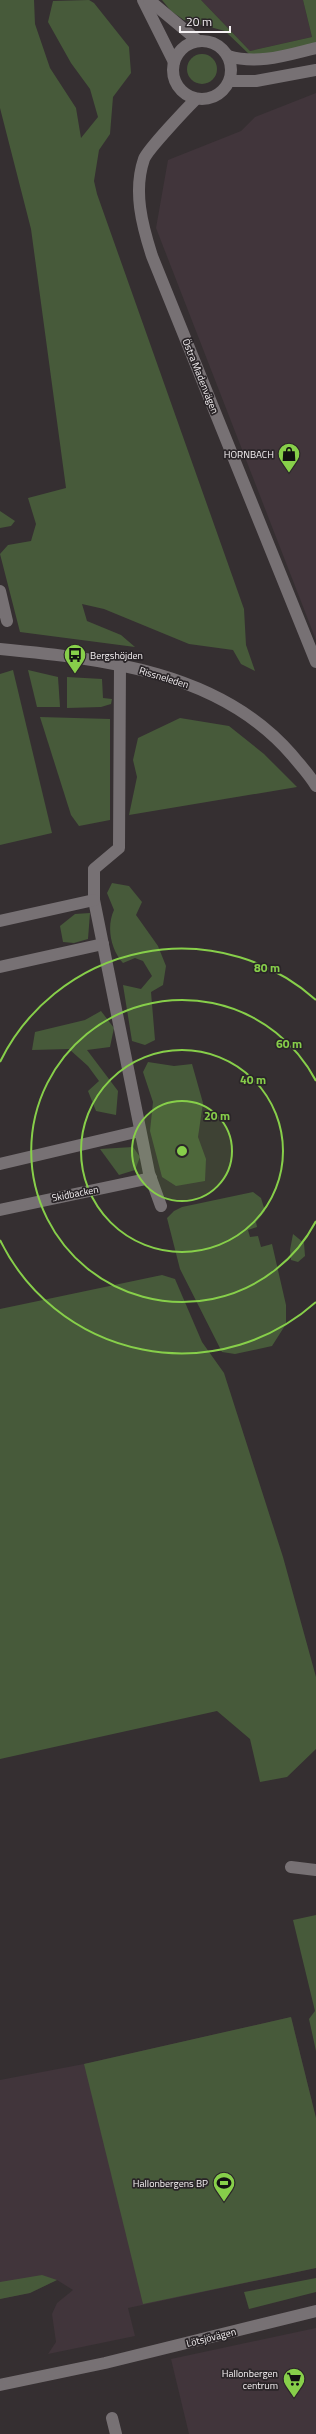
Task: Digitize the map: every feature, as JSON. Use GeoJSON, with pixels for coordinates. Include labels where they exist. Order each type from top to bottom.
{"type":"FeatureCollection","features":[{"type":"Feature","properties":{"kind":"street"},"geometry":{"type":"LineString","coordinates":[[143,0],[174,62]]}},
{"type":"Feature","properties":{"kind":"street"},"geometry":{"type":"LineString","coordinates":[[149,0],[197,40]]}},
{"type":"Feature","properties":{"kind":"street"},"geometry":{"type":"LineString","coordinates":[[228,56],[232,70],[230,80],[224,89],[216,96],[206,99],[196,98],[186,94],[176,82],[173,72],[174,62],[178,52],[186,45],[197,40],[213,42],[228,56],[241,60],[274,59],[316,48]]}},
{"type":"Feature","properties":{"kind":"street"},"geometry":{"type":"LineString","coordinates":[[230,80],[256,81],[316,70]]}},
{"type":"Feature","properties":{"kind":"street","name":"Östra Madenvägen"},"geometry":{"type":"LineString","coordinates":[[196,98],[144,158],[139,200],[142,224],[152,256],[316,662]]}},
{"type":"Feature","properties":{"kind":"street"},"geometry":{"type":"LineString","coordinates":[[0,591],[7,621]]}},
{"type":"Feature","properties":{"kind":"street","name":"Rissneleden"},"geometry":{"type":"LineString","coordinates":[[0,649],[120,664],[182,680],[236,708],[277,738],[316,786]]}},
{"type":"Feature","properties":{"kind":"street"},"geometry":{"type":"LineString","coordinates":[[120,664],[119,848],[94,868],[94,900],[140,1131],[151,1178],[161,1206]]}},
{"type":"Feature","properties":{"kind":"street"},"geometry":{"type":"LineString","coordinates":[[0,921],[94,900]]}},
{"type":"Feature","properties":{"kind":"street"},"geometry":{"type":"LineString","coordinates":[[0,967],[103,944]]}},
{"type":"Feature","properties":{"kind":"street"},"geometry":{"type":"LineString","coordinates":[[0,1164],[140,1131]]}},
{"type":"Feature","properties":{"kind":"street","name":"Skidbacken"},"geometry":{"type":"LineString","coordinates":[[0,1210],[151,1178]]}},
{"type":"Feature","properties":{"kind":"street"},"geometry":{"type":"LineString","coordinates":[[291,1867],[316,1870]]}},
{"type":"Feature","properties":{"kind":"street","name":"Lötsjövägen"},"geometry":{"type":"LineString","coordinates":[[0,2384],[105,2363],[316,2311]]}},
{"type":"Feature","properties":{"kind":"street"},"geometry":{"type":"LineString","coordinates":[[112,2418],[116,2434]]}},
{"type":"Feature","properties":{"kind":"shaded area"},"geometry":{"type":"Polygon","coordinates":[[[201,0],[303,0],[312,37],[250,51],[201,0]]]}},
{"type":"Feature","properties":{"kind":"shaded area","name":"HORNBACH"},"geometry":{"type":"Polygon","coordinates":[[[316,93],[316,640],[156,228],[168,160],[241,131],[255,117],[316,93]]]}},
{"type":"Feature","properties":{"kind":"shaded area"},"geometry":{"type":"Polygon","coordinates":[[[291,2017],[316,2118],[316,2268],[128,2308],[135,2336],[48,2354],[56,2342],[52,2314],[57,2303],[73,2290],[57,2280],[30,2293],[0,2299],[0,2080],[84,2064],[291,2017]]]}},
{"type":"Feature","properties":{"kind":"shaded area"},"geometry":{"type":"Polygon","coordinates":[[[316,2328],[316,2434],[189,2434],[171,2359],[316,2328]]]}},
{"type":"Feature","properties":{"kind":"green space"},"geometry":{"type":"Polygon","coordinates":[[[0,0],[34,0],[35,24],[50,68],[76,108],[81,138],[98,117],[90,89],[71,63],[48,22],[53,1],[89,0],[94,3],[129,47],[131,73],[113,97],[110,134],[99,150],[94,181],[97,194],[244,609],[246,645],[255,671],[241,664],[233,650],[189,644],[104,609],[82,604],[87,621],[121,635],[135,647],[20,632],[0,554],[8,545],[31,541],[36,524],[28,498],[66,488],[31,229],[0,108],[0,0]]]}},
{"type":"Feature","properties":{"kind":"green space"},"geometry":{"type":"Polygon","coordinates":[[[162,0],[201,0],[250,51],[312,37],[303,0],[316,0],[316,45],[277,53],[250,55],[225,31],[184,20],[171,11],[162,0]]]}},
{"type":"Feature","properties":{"kind":"green space"},"geometry":{"type":"Polygon","coordinates":[[[202,54],[213,58],[217,69],[213,80],[202,84],[191,80],[187,69],[191,58],[202,54]]]}},
{"type":"Feature","properties":{"kind":"green space"},"geometry":{"type":"Polygon","coordinates":[[[0,511],[15,521],[11,526],[0,528],[0,511]]]}},
{"type":"Feature","properties":{"kind":"green space"},"geometry":{"type":"Polygon","coordinates":[[[13,670],[52,833],[0,845],[0,674],[13,670]]]}},
{"type":"Feature","properties":{"kind":"green space"},"geometry":{"type":"Polygon","coordinates":[[[28,670],[58,677],[60,707],[37,707],[28,670]]]}},
{"type":"Feature","properties":{"kind":"green space"},"geometry":{"type":"Polygon","coordinates":[[[67,677],[102,679],[103,698],[112,699],[111,704],[101,707],[67,708],[67,677]]]}},
{"type":"Feature","properties":{"kind":"green space"},"geometry":{"type":"Polygon","coordinates":[[[40,717],[110,719],[110,820],[79,826],[71,815],[40,717]]]}},
{"type":"Feature","properties":{"kind":"green space"},"geometry":{"type":"Polygon","coordinates":[[[180,718],[229,726],[264,754],[297,787],[129,815],[137,777],[133,760],[138,738],[180,718]]]}},
{"type":"Feature","properties":{"kind":"green space"},"geometry":{"type":"Polygon","coordinates":[[[112,883],[129,886],[142,902],[136,915],[158,946],[166,966],[163,985],[151,992],[155,1040],[145,1045],[132,1041],[123,985],[141,989],[152,976],[143,961],[135,958],[123,963],[115,952],[110,931],[110,924],[114,910],[107,893],[112,883]]]}},
{"type":"Feature","properties":{"kind":"green space"},"geometry":{"type":"Polygon","coordinates":[[[90,913],[88,939],[74,943],[63,942],[60,926],[75,914],[90,913]]]}},
{"type":"Feature","properties":{"kind":"green space"},"geometry":{"type":"Polygon","coordinates":[[[101,1011],[114,1028],[110,1047],[87,1050],[118,1091],[116,1115],[96,1111],[88,1091],[99,1081],[88,1066],[69,1049],[32,1050],[35,1032],[85,1020],[101,1011]]]}},
{"type":"Feature","properties":{"kind":"green space"},"geometry":{"type":"Polygon","coordinates":[[[148,1062],[174,1066],[192,1064],[203,1103],[198,1137],[206,1159],[205,1181],[176,1186],[162,1177],[150,1131],[153,1102],[143,1072],[148,1062]]]}},
{"type":"Feature","properties":{"kind":"green space"},"geometry":{"type":"Polygon","coordinates":[[[133,1147],[140,1157],[135,1170],[119,1175],[100,1149],[133,1147]]]}},
{"type":"Feature","properties":{"kind":"green space"},"geometry":{"type":"Polygon","coordinates":[[[253,1192],[261,1198],[265,1211],[256,1222],[257,1227],[248,1230],[250,1237],[258,1236],[261,1247],[272,1244],[286,1305],[286,1324],[272,1346],[235,1354],[222,1352],[180,1269],[167,1218],[174,1211],[182,1207],[253,1192]]]}},
{"type":"Feature","properties":{"kind":"green space"},"geometry":{"type":"Polygon","coordinates":[[[293,1234],[304,1243],[305,1256],[298,1262],[291,1260],[290,1250],[293,1234]]]}},
{"type":"Feature","properties":{"kind":"green space"},"geometry":{"type":"Polygon","coordinates":[[[162,1275],[175,1279],[202,1342],[224,1373],[283,1557],[316,1677],[316,1749],[287,1777],[260,1782],[250,1739],[217,1711],[0,1759],[0,1309],[162,1275]]]}},
{"type":"Feature","properties":{"kind":"green space"},"geometry":{"type":"Polygon","coordinates":[[[316,1915],[316,2051],[309,2019],[315,2011],[293,1920],[316,1915]]]}},
{"type":"Feature","properties":{"kind":"green space"},"geometry":{"type":"Polygon","coordinates":[[[291,2017],[316,2118],[316,2268],[143,2304],[84,2064],[291,2017]]]}},
{"type":"Feature","properties":{"kind":"green space"},"geometry":{"type":"Polygon","coordinates":[[[42,2275],[57,2280],[30,2293],[0,2299],[0,2282],[42,2275]]]}},
{"type":"Feature","properties":{"kind":"green space"},"geometry":{"type":"Polygon","coordinates":[[[316,2278],[316,2292],[249,2309],[244,2292],[316,2278]]]}},
{"type":"Feature","properties":{"kind":"place","name":"HORNBACH"},"geometry":{"type":"Point","coordinates":[289,474]}},
{"type":"Feature","properties":{"kind":"place","name":"Bergshöjden"},"geometry":{"type":"Point","coordinates":[75,674]}},
{"type":"Feature","properties":{"kind":"place","name":"Hallonbergens BP"},"geometry":{"type":"Point","coordinates":[224,2202]}},
{"type":"Feature","properties":{"kind":"place","name":"Hallonbergen centrum"},"geometry":{"type":"Point","coordinates":[294,2398]}}]}
